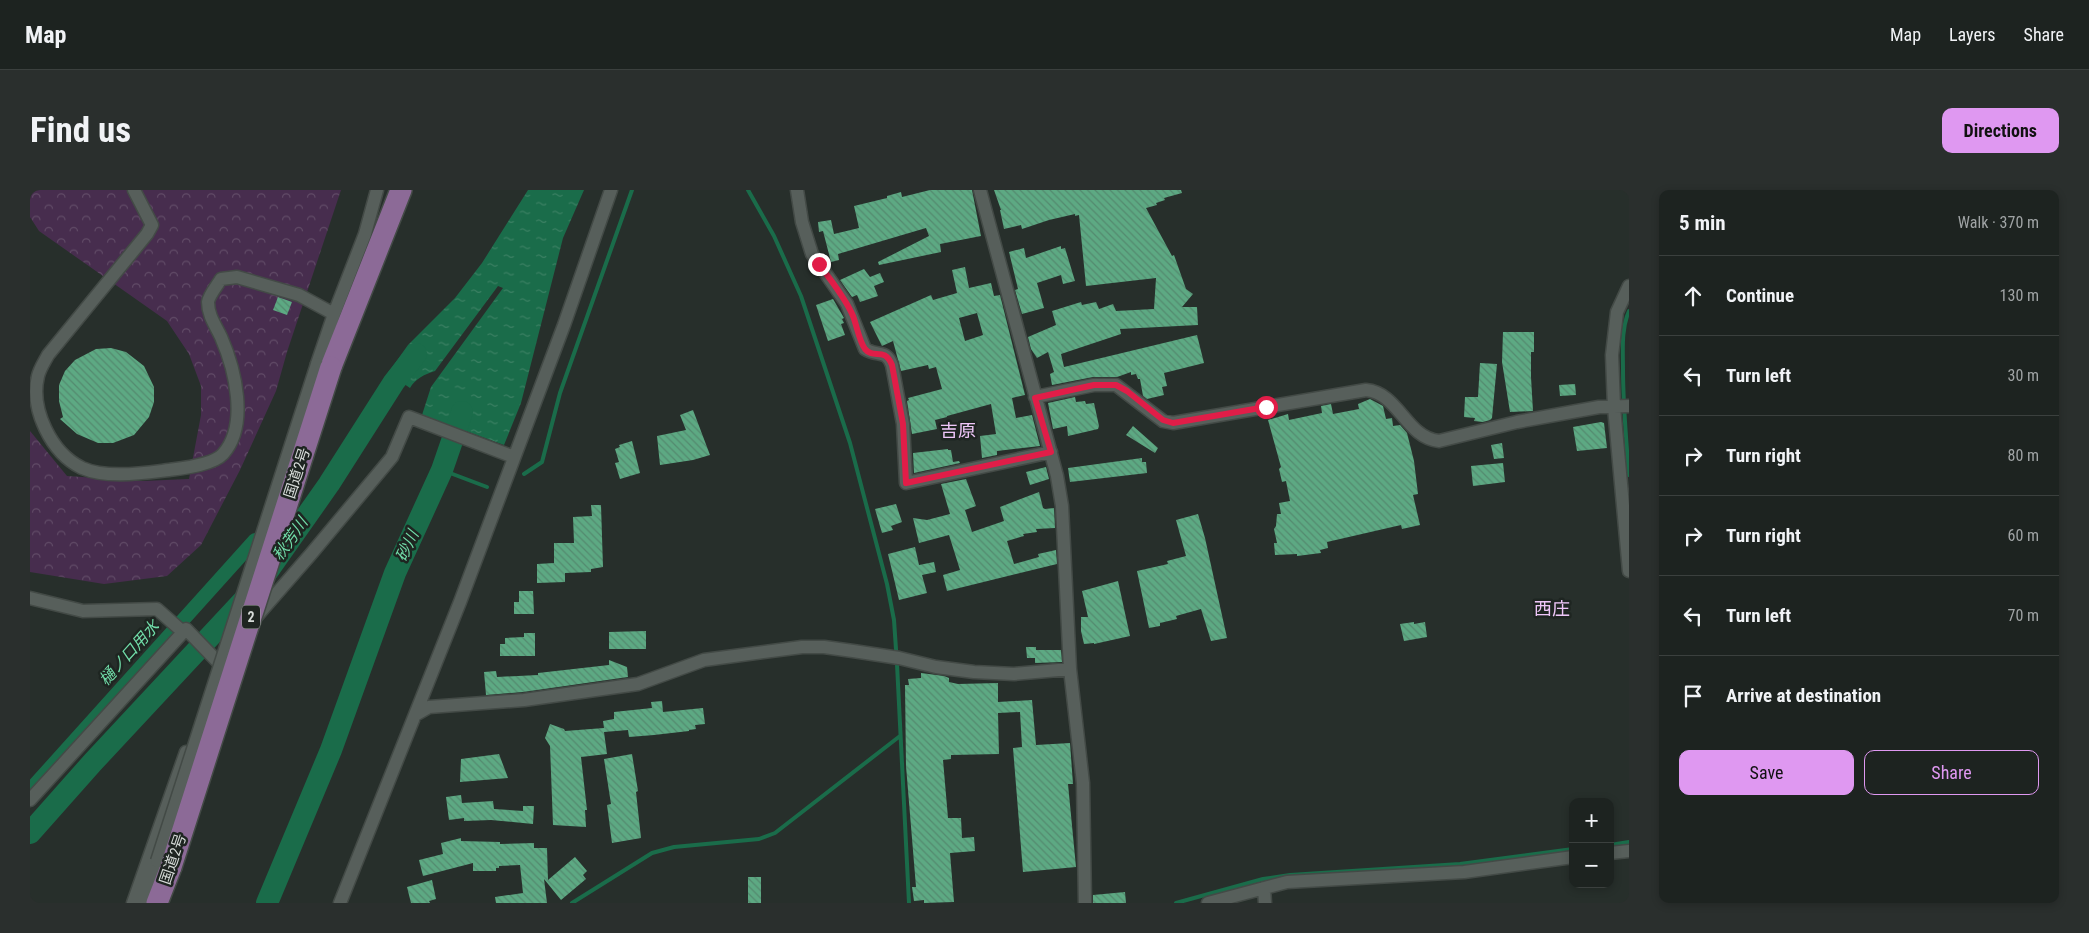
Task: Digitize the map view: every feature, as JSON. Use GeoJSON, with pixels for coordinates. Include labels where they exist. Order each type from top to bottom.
{"type":"FeatureCollection","features":[{"type":"Feature","properties":{"kind":"highway","name":"国道2号"},"geometry":{"type":"LineString","coordinates":[[157,903],[164,864],[324,366],[401,190]]}},
{"type":"Feature","properties":{"kind":"street"},"geometry":{"type":"LineString","coordinates":[[134,190],[152,225],[48,355],[38,376],[36,396],[40,420],[57,448],[82,468],[126,474],[181,469],[205,464],[223,455],[233,437],[239,402],[234,375],[221,338],[210,316],[208,301],[221,279],[237,277],[298,296],[334,314]]}},
{"type":"Feature","properties":{"kind":"street"},"geometry":{"type":"LineString","coordinates":[[324,366],[334,314],[365,234],[377,190]]}},
{"type":"Feature","properties":{"kind":"street"},"geometry":{"type":"LineString","coordinates":[[340,903],[416,714],[564,325],[612,190]]}},
{"type":"Feature","properties":{"kind":"street"},"geometry":{"type":"LineString","coordinates":[[797,190],[802,222],[812,254],[847,304],[865,349],[872,353],[884,354],[889,357],[892,365],[903,424],[906,483],[1051,452]]}},
{"type":"Feature","properties":{"kind":"street"},"geometry":{"type":"LineString","coordinates":[[980,190],[1051,452],[1062,506],[1070,669],[1083,783],[1085,903]]}},
{"type":"Feature","properties":{"kind":"street"},"geometry":{"type":"LineString","coordinates":[[1629,286],[1617,312],[1613,331],[1612,355],[1622,406],[1629,571]]}},
{"type":"Feature","properties":{"kind":"street"},"geometry":{"type":"LineString","coordinates":[[1035,398],[1094,385],[1116,385],[1127,391],[1163,420],[1173,423],[1366,390],[1376,391],[1391,402],[1420,435],[1428,440],[1439,441],[1518,422],[1600,406],[1622,406]]}},
{"type":"Feature","properties":{"kind":"street"},"geometry":{"type":"LineString","coordinates":[[133,903],[216,660],[311,554],[392,457],[410,416],[514,457]]}},
{"type":"Feature","properties":{"kind":"street"},"geometry":{"type":"LineString","coordinates":[[30,598],[83,611],[157,609],[216,660]]}},
{"type":"Feature","properties":{"kind":"street"},"geometry":{"type":"LineString","coordinates":[[30,800],[181,629]]}},
{"type":"Feature","properties":{"kind":"street"},"geometry":{"type":"LineString","coordinates":[[416,714],[429,707],[524,700],[638,684],[704,660],[784,648],[824,647],[974,672],[1014,674],[1070,669]]}},
{"type":"Feature","properties":{"kind":"street"},"geometry":{"type":"LineString","coordinates":[[1614,853],[1629,851]]}},
{"type":"Feature","properties":{"kind":"street"},"geometry":{"type":"LineString","coordinates":[[1208,903],[1287,882],[1464,872],[1569,858]]}},
{"type":"Feature","properties":{"kind":"street"},"geometry":{"type":"LineString","coordinates":[[144,903],[164,864]]}},
{"type":"Feature","properties":{"kind":"street"},"geometry":{"type":"LineString","coordinates":[[1264,888],[1266,903]]}},
{"type":"Feature","properties":{"kind":"green space"},"geometry":{"type":"Polygon","coordinates":[[[30,190],[341,190],[287,352],[276,391],[240,470],[201,545],[167,576],[104,584],[30,572],[30,431],[67,476],[143,481],[189,479],[201,415],[201,386],[189,354],[167,321],[39,231],[30,217],[30,190]]]}},
{"type":"Feature","properties":{"kind":"water"},"geometry":{"type":"Polygon","coordinates":[[[528,190],[584,190],[563,238],[521,403],[504,445],[422,415],[431,387],[503,288],[498,286],[435,371],[421,377],[410,388],[388,373],[408,345],[455,298],[482,263],[528,190]]]}},
{"type":"Feature","properties":{"kind":"building"},"geometry":{"type":"Polygon","coordinates":[[[930,190],[972,190],[981,236],[940,244],[941,252],[879,265],[878,262],[929,236],[926,228],[838,254],[839,260],[831,262],[823,231],[819,232],[818,222],[831,220],[834,234],[859,228],[854,206],[887,198],[887,196],[901,192],[902,197],[930,190]]]}},
{"type":"Feature","properties":{"kind":"building"},"geometry":{"type":"Polygon","coordinates":[[[994,190],[1181,190],[1182,193],[1164,198],[1165,200],[1156,203],[1157,205],[1146,208],[1172,256],[1174,255],[1186,289],[1193,294],[1182,307],[1197,307],[1198,325],[1120,329],[1121,334],[1061,354],[1064,367],[1197,335],[1204,363],[1164,373],[1167,386],[1162,387],[1164,395],[1147,399],[1143,396],[1140,379],[1138,379],[1136,374],[1131,375],[1131,372],[1117,377],[1093,377],[1052,385],[1050,374],[1054,372],[1048,352],[1037,358],[1031,349],[1028,337],[1056,325],[1052,311],[1081,302],[1082,305],[1096,302],[1099,309],[1113,304],[1116,311],[1154,309],[1156,278],[1086,286],[1079,215],[1075,216],[1075,214],[1049,220],[1022,229],[1021,225],[1004,229],[1001,210],[994,190]]]}},
{"type":"Feature","properties":{"kind":"building"},"geometry":{"type":"Polygon","coordinates":[[[1061,246],[1061,249],[1065,248],[1075,281],[1063,284],[1061,275],[1037,283],[1044,308],[1022,314],[1015,290],[1018,289],[1009,252],[1024,248],[1026,258],[1061,246]]]}},
{"type":"Feature","properties":{"kind":"building"},"geometry":{"type":"Polygon","coordinates":[[[965,267],[969,288],[991,283],[994,296],[1000,295],[1025,395],[1012,398],[1016,418],[1032,415],[1040,446],[997,451],[997,455],[982,458],[980,436],[996,434],[991,404],[935,420],[937,429],[912,434],[908,398],[942,389],[936,367],[929,369],[928,365],[901,371],[893,341],[882,346],[870,322],[931,295],[933,300],[957,293],[952,270],[965,267]],[[977,313],[959,318],[965,341],[983,335],[977,313]]]}},
{"type":"Feature","properties":{"kind":"building"},"geometry":{"type":"Polygon","coordinates":[[[864,269],[870,277],[880,273],[884,282],[874,286],[878,296],[860,302],[857,295],[852,297],[840,280],[864,269]]]}},
{"type":"Feature","properties":{"kind":"building"},"geometry":{"type":"Polygon","coordinates":[[[278,297],[292,302],[287,315],[273,310],[278,297]]]}},
{"type":"Feature","properties":{"kind":"building"},"geometry":{"type":"Polygon","coordinates":[[[833,299],[844,318],[842,319],[844,323],[841,324],[845,335],[828,341],[816,305],[833,299]]]}},
{"type":"Feature","properties":{"kind":"building"},"geometry":{"type":"Polygon","coordinates":[[[1503,332],[1534,332],[1534,352],[1531,352],[1533,411],[1510,412],[1502,362],[1503,332]]]}},
{"type":"Feature","properties":{"kind":"building"},"geometry":{"type":"Polygon","coordinates":[[[111,348],[126,352],[144,366],[154,387],[154,402],[149,417],[134,435],[113,443],[98,443],[77,434],[60,419],[63,417],[59,401],[59,385],[65,371],[75,360],[96,349],[111,348]]]}},
{"type":"Feature","properties":{"kind":"building"},"geometry":{"type":"Polygon","coordinates":[[[1480,363],[1497,364],[1492,418],[1483,422],[1474,421],[1475,418],[1464,417],[1465,397],[1478,397],[1480,363]]]}},
{"type":"Feature","properties":{"kind":"building"},"geometry":{"type":"Polygon","coordinates":[[[1575,384],[1576,395],[1560,396],[1559,385],[1575,384]]]}},
{"type":"Feature","properties":{"kind":"building"},"geometry":{"type":"Polygon","coordinates":[[[1075,397],[1076,402],[1094,403],[1099,426],[1098,429],[1068,436],[1067,426],[1053,429],[1048,403],[1075,397]]]}},
{"type":"Feature","properties":{"kind":"building"},"geometry":{"type":"Polygon","coordinates":[[[1370,399],[1383,406],[1386,419],[1392,418],[1393,426],[1400,425],[1407,433],[1414,461],[1418,494],[1413,495],[1420,525],[1402,529],[1401,525],[1327,542],[1328,548],[1320,550],[1321,553],[1297,556],[1297,554],[1275,555],[1274,543],[1277,543],[1274,529],[1277,514],[1281,514],[1279,503],[1290,501],[1286,481],[1282,482],[1279,469],[1281,467],[1268,420],[1288,414],[1289,420],[1322,413],[1321,406],[1331,404],[1333,414],[1359,409],[1358,404],[1370,399]]]}},
{"type":"Feature","properties":{"kind":"building"},"geometry":{"type":"Polygon","coordinates":[[[693,410],[710,455],[693,460],[660,465],[657,436],[686,430],[680,415],[693,410]]]}},
{"type":"Feature","properties":{"kind":"building"},"geometry":{"type":"Polygon","coordinates":[[[1604,423],[1607,448],[1577,451],[1573,427],[1604,423]]]}},
{"type":"Feature","properties":{"kind":"building"},"geometry":{"type":"Polygon","coordinates":[[[1133,426],[1158,448],[1155,453],[1126,435],[1133,426]]]}},
{"type":"Feature","properties":{"kind":"building"},"geometry":{"type":"Polygon","coordinates":[[[632,441],[640,473],[620,479],[615,463],[619,462],[615,449],[620,447],[619,445],[632,441]]]}},
{"type":"Feature","properties":{"kind":"building"},"geometry":{"type":"Polygon","coordinates":[[[1502,443],[1504,458],[1494,459],[1491,445],[1502,443]]]}},
{"type":"Feature","properties":{"kind":"building"},"geometry":{"type":"Polygon","coordinates":[[[951,450],[953,462],[959,461],[960,463],[914,473],[913,453],[951,450]]]}},
{"type":"Feature","properties":{"kind":"building"},"geometry":{"type":"Polygon","coordinates":[[[1142,458],[1142,462],[1146,462],[1147,473],[1070,482],[1068,468],[1142,458]]]}},
{"type":"Feature","properties":{"kind":"building"},"geometry":{"type":"Polygon","coordinates":[[[1503,463],[1505,482],[1473,486],[1471,466],[1503,463]]]}},
{"type":"Feature","properties":{"kind":"building"},"geometry":{"type":"Polygon","coordinates":[[[1046,467],[1049,479],[1030,485],[1026,472],[1046,467]]]}},
{"type":"Feature","properties":{"kind":"building"},"geometry":{"type":"Polygon","coordinates":[[[966,479],[976,506],[965,510],[972,532],[1004,521],[1000,507],[1039,492],[1043,508],[1054,508],[1055,528],[1036,529],[1037,532],[1023,534],[1024,536],[1007,541],[1014,564],[1039,557],[1038,554],[1056,550],[1057,564],[947,591],[943,575],[960,570],[949,535],[919,543],[913,518],[927,520],[950,514],[941,484],[966,479]]]}},
{"type":"Feature","properties":{"kind":"building"},"geometry":{"type":"Polygon","coordinates":[[[896,504],[902,522],[891,526],[893,530],[882,533],[875,509],[896,504]]]}},
{"type":"Feature","properties":{"kind":"building"},"geometry":{"type":"Polygon","coordinates":[[[591,505],[601,505],[603,567],[591,569],[591,572],[565,573],[565,582],[537,583],[537,564],[554,563],[554,543],[574,543],[573,517],[592,516],[591,505]]]}},
{"type":"Feature","properties":{"kind":"building"},"geometry":{"type":"Polygon","coordinates":[[[1198,514],[1227,638],[1211,641],[1201,609],[1176,616],[1177,619],[1149,628],[1137,571],[1168,564],[1167,561],[1186,556],[1176,520],[1198,514]]]}},
{"type":"Feature","properties":{"kind":"building"},"geometry":{"type":"Polygon","coordinates":[[[915,547],[919,565],[934,562],[936,572],[922,575],[927,593],[899,600],[888,554],[915,547]]]}},
{"type":"Feature","properties":{"kind":"building"},"geometry":{"type":"Polygon","coordinates":[[[1118,581],[1130,636],[1094,644],[1084,644],[1081,631],[1081,617],[1088,617],[1082,591],[1118,581]]]}},
{"type":"Feature","properties":{"kind":"building"},"geometry":{"type":"Polygon","coordinates":[[[519,591],[533,591],[534,614],[514,614],[514,602],[519,602],[519,591]]]}},
{"type":"Feature","properties":{"kind":"building"},"geometry":{"type":"Polygon","coordinates":[[[1414,622],[1414,624],[1425,622],[1427,637],[1404,641],[1400,624],[1414,622]]]}},
{"type":"Feature","properties":{"kind":"building"},"geometry":{"type":"Polygon","coordinates":[[[646,631],[646,649],[609,649],[609,632],[646,631]]]}},
{"type":"Feature","properties":{"kind":"building"},"geometry":{"type":"Polygon","coordinates":[[[524,633],[535,633],[535,656],[500,656],[500,644],[505,644],[505,638],[524,637],[524,633]]]}},
{"type":"Feature","properties":{"kind":"building"},"geometry":{"type":"Polygon","coordinates":[[[1026,647],[1036,647],[1036,650],[1061,650],[1062,662],[1035,663],[1035,658],[1027,658],[1026,647]]]}},
{"type":"Feature","properties":{"kind":"building"},"geometry":{"type":"Polygon","coordinates":[[[609,660],[627,667],[628,677],[523,692],[486,695],[484,672],[496,671],[497,677],[538,675],[538,673],[609,665],[609,660]]]}},
{"type":"Feature","properties":{"kind":"building"},"geometry":{"type":"Polygon","coordinates":[[[921,673],[944,676],[949,678],[949,682],[958,684],[998,683],[998,702],[1032,700],[1036,745],[1070,743],[1073,784],[1068,784],[1076,867],[1023,872],[1013,748],[1022,747],[1020,712],[998,713],[999,754],[951,755],[951,759],[943,760],[948,818],[961,818],[962,838],[974,837],[975,851],[950,853],[954,902],[924,903],[924,900],[914,901],[912,887],[916,887],[906,766],[905,685],[909,685],[908,679],[921,678],[921,673]]]}},
{"type":"Feature","properties":{"kind":"building"},"geometry":{"type":"Polygon","coordinates":[[[662,701],[663,712],[703,708],[705,724],[695,725],[696,729],[689,731],[629,737],[628,730],[604,732],[607,754],[581,757],[587,810],[585,810],[586,827],[553,825],[550,746],[545,738],[550,724],[565,731],[604,728],[603,721],[614,719],[614,712],[652,708],[651,702],[662,701]]]}},
{"type":"Feature","properties":{"kind":"building"},"geometry":{"type":"Polygon","coordinates":[[[499,754],[508,778],[460,782],[461,759],[499,754]]]}},
{"type":"Feature","properties":{"kind":"building"},"geometry":{"type":"Polygon","coordinates":[[[632,754],[638,791],[636,792],[641,838],[612,843],[607,805],[611,804],[604,759],[632,754]]]}},
{"type":"Feature","properties":{"kind":"building"},"geometry":{"type":"Polygon","coordinates":[[[461,795],[462,803],[493,801],[494,809],[523,811],[523,806],[534,806],[533,824],[491,820],[464,821],[464,818],[449,820],[446,797],[461,795]]]}},
{"type":"Feature","properties":{"kind":"building"},"geometry":{"type":"Polygon","coordinates":[[[461,838],[461,841],[500,842],[500,844],[534,843],[534,848],[547,848],[548,880],[575,857],[587,871],[583,875],[586,879],[561,900],[544,879],[547,903],[496,903],[495,897],[523,893],[520,865],[499,866],[499,868],[496,868],[496,871],[473,871],[473,863],[423,876],[419,860],[443,854],[441,843],[461,838]]]}},
{"type":"Feature","properties":{"kind":"building"},"geometry":{"type":"Polygon","coordinates":[[[748,877],[761,877],[761,903],[748,903],[748,877]]]}},
{"type":"Feature","properties":{"kind":"building"},"geometry":{"type":"Polygon","coordinates":[[[432,880],[436,899],[429,901],[430,903],[411,903],[407,887],[432,880]]]}},
{"type":"Feature","properties":{"kind":"building"},"geometry":{"type":"Polygon","coordinates":[[[1125,892],[1126,903],[1093,903],[1093,895],[1125,892]]]}},
{"type":"Feature","properties":{"kind":"waterway"},"geometry":{"type":"LineString","coordinates":[[524,474],[542,462],[560,393],[632,190]]}},
{"type":"Feature","properties":{"kind":"waterway"},"geometry":{"type":"LineString","coordinates":[[748,190],[774,236],[801,296],[850,443],[887,584],[894,620],[909,903]]}},
{"type":"Feature","properties":{"kind":"waterway"},"geometry":{"type":"LineString","coordinates":[[1629,311],[1626,318],[1623,347],[1624,409],[1629,475]]}},
{"type":"Feature","properties":{"kind":"waterway","name":"秋芳川"},"geometry":{"type":"LineString","coordinates":[[30,833],[93,762],[258,585],[329,484],[394,382],[416,354]]}},
{"type":"Feature","properties":{"kind":"waterway","name":"砂川"},"geometry":{"type":"LineString","coordinates":[[267,903],[331,750],[395,573],[442,470],[462,412]]}},
{"type":"Feature","properties":{"kind":"waterway"},"geometry":{"type":"LineString","coordinates":[[442,470],[487,487]]}},
{"type":"Feature","properties":{"kind":"waterway","name":"樋ノ口用水"},"geometry":{"type":"LineString","coordinates":[[30,790],[255,540]]}},
{"type":"Feature","properties":{"kind":"waterway"},"geometry":{"type":"LineString","coordinates":[[572,903],[652,853],[674,847],[759,839],[775,833],[900,736]]}},
{"type":"Feature","properties":{"kind":"waterway"},"geometry":{"type":"LineString","coordinates":[[1614,844],[1629,842]]}},
{"type":"Feature","properties":{"kind":"waterway"},"geometry":{"type":"LineString","coordinates":[[1176,903],[1263,879],[1290,875],[1460,864],[1569,850]]}},
{"type":"Feature","properties":{"kind":"district","name":"吉原"},"geometry":{"type":"Point","coordinates":[958,430]}},
{"type":"Feature","properties":{"kind":"district","name":"西庄"},"geometry":{"type":"Point","coordinates":[1552,608]}},
{"type":"Feature","properties":{"kind":"route"},"geometry":{"type":"LineString","coordinates":[[819,264],[853,315],[865,349],[872,353],[884,354],[889,357],[903,424],[906,483],[1051,452],[1035,398],[1094,385],[1116,385],[1127,391],[1163,420],[1173,423],[1266,407]]}}]}
